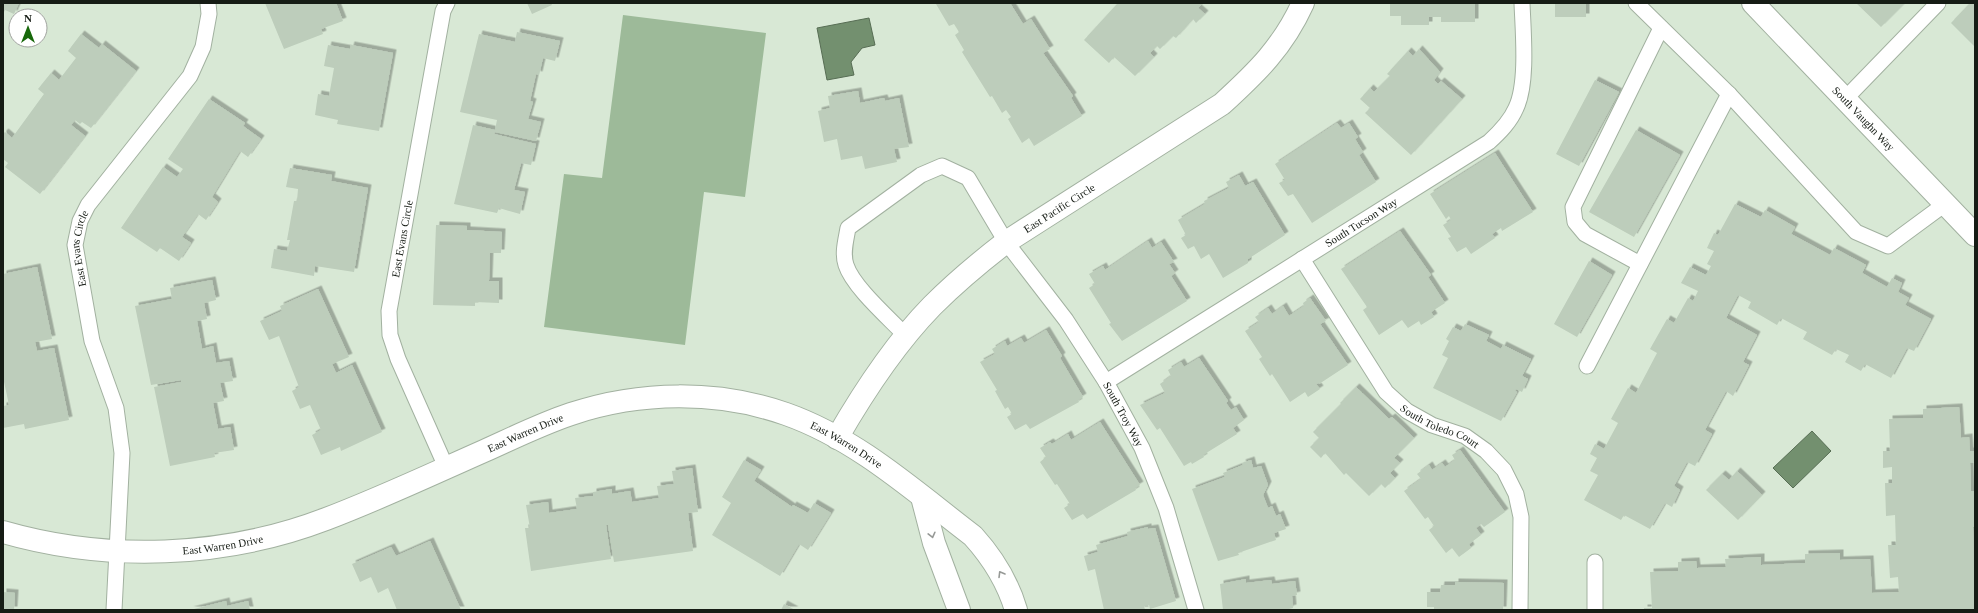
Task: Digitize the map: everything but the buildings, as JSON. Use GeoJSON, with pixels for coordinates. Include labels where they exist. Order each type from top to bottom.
{"type":"FeatureCollection","features":[{"type":"Feature","properties":{"kind":"street","name":"East Pacific Circle"},"geometry":{"type":"LineString","coordinates":[[837,438],[859,400],[893,352],[932,306],[975,266],[1006,242],[1222,104],[1252,76],[1274,52],[1303,3]]}},
{"type":"Feature","properties":{"kind":"street","name":"South Vaughn Way"},"geometry":{"type":"LineString","coordinates":[[1753,3],[1975,235]]}},
{"type":"Feature","properties":{"kind":"street","name":"East Warren Drive"},"geometry":{"type":"LineString","coordinates":[[3,532],[27,539],[81,548],[118,551],[164,552],[219,547],[272,536],[325,520],[571,414],[620,402],[648,398],[697,397],[753,405],[800,420],[870,456],[922,498],[974,536],[1003,577],[1013,598],[1016,610]]}},
{"type":"Feature","properties":{"kind":"street"},"geometry":{"type":"LineString","coordinates":[[922,498],[934,543],[959,610]]}},
{"type":"Feature","properties":{"kind":"lane","name":"East Evans Circle"},"geometry":{"type":"LineString","coordinates":[[118,551],[122,453],[116,408],[92,341],[75,245],[80,221],[88,206],[190,76],[203,47],[208,14],[208,3]]}},
{"type":"Feature","properties":{"kind":"lane","name":"East Evans Circle"},"geometry":{"type":"LineString","coordinates":[[446,467],[398,359],[390,335],[389,311],[443,11],[447,3]]}},
{"type":"Feature","properties":{"kind":"lane","name":"South Tucson Way"},"geometry":{"type":"LineString","coordinates":[[1106,382],[1489,142],[1504,127],[1517,107],[1523,82],[1522,3]]}},
{"type":"Feature","properties":{"kind":"lane"},"geometry":{"type":"LineString","coordinates":[[1636,3],[1729,94],[1856,232],[1888,246],[1945,204]]}},
{"type":"Feature","properties":{"kind":"lane"},"geometry":{"type":"LineString","coordinates":[[1845,99],[1938,3]]}},
{"type":"Feature","properties":{"kind":"lane"},"geometry":{"type":"LineString","coordinates":[[1640,264],[1585,234],[1574,222],[1573,207],[1661,28]]}},
{"type":"Feature","properties":{"kind":"lane"},"geometry":{"type":"LineString","coordinates":[[1587,366],[1729,94]]}},
{"type":"Feature","properties":{"kind":"lane","name":"South Troy Way"},"geometry":{"type":"LineString","coordinates":[[906,336],[858,285],[846,265],[844,250],[848,228],[921,175],[942,166],[968,178],[1006,242],[1066,320],[1106,382],[1142,448],[1164,502],[1196,610]]}},
{"type":"Feature","properties":{"kind":"lane","name":"South Toledo Court"},"geometry":{"type":"LineString","coordinates":[[1302,259],[1386,392],[1407,411],[1432,425],[1465,436],[1486,451],[1504,470],[1516,494],[1521,517],[1520,610]]}},
{"type":"Feature","properties":{"kind":"lane"},"geometry":{"type":"LineString","coordinates":[[114,610],[118,551]]}},
{"type":"Feature","properties":{"kind":"lane"},"geometry":{"type":"LineString","coordinates":[[1595,562],[1595,610]]}},
{"type":"Feature","properties":{"kind":"shaded area"},"geometry":{"type":"Polygon","coordinates":[[[623,15],[766,33],[745,197],[704,192],[685,345],[544,327],[564,174],[602,178],[623,15]]]}},
{"type":"Feature","properties":{"kind":"shaded area"},"geometry":{"type":"Polygon","coordinates":[[[869,18],[875,45],[862,48],[851,62],[854,75],[827,80],[817,28],[869,18]]]}},
{"type":"Feature","properties":{"kind":"shaded area"},"geometry":{"type":"Polygon","coordinates":[[[1812,431],[1831,451],[1793,488],[1773,468],[1812,431]]]}}]}
